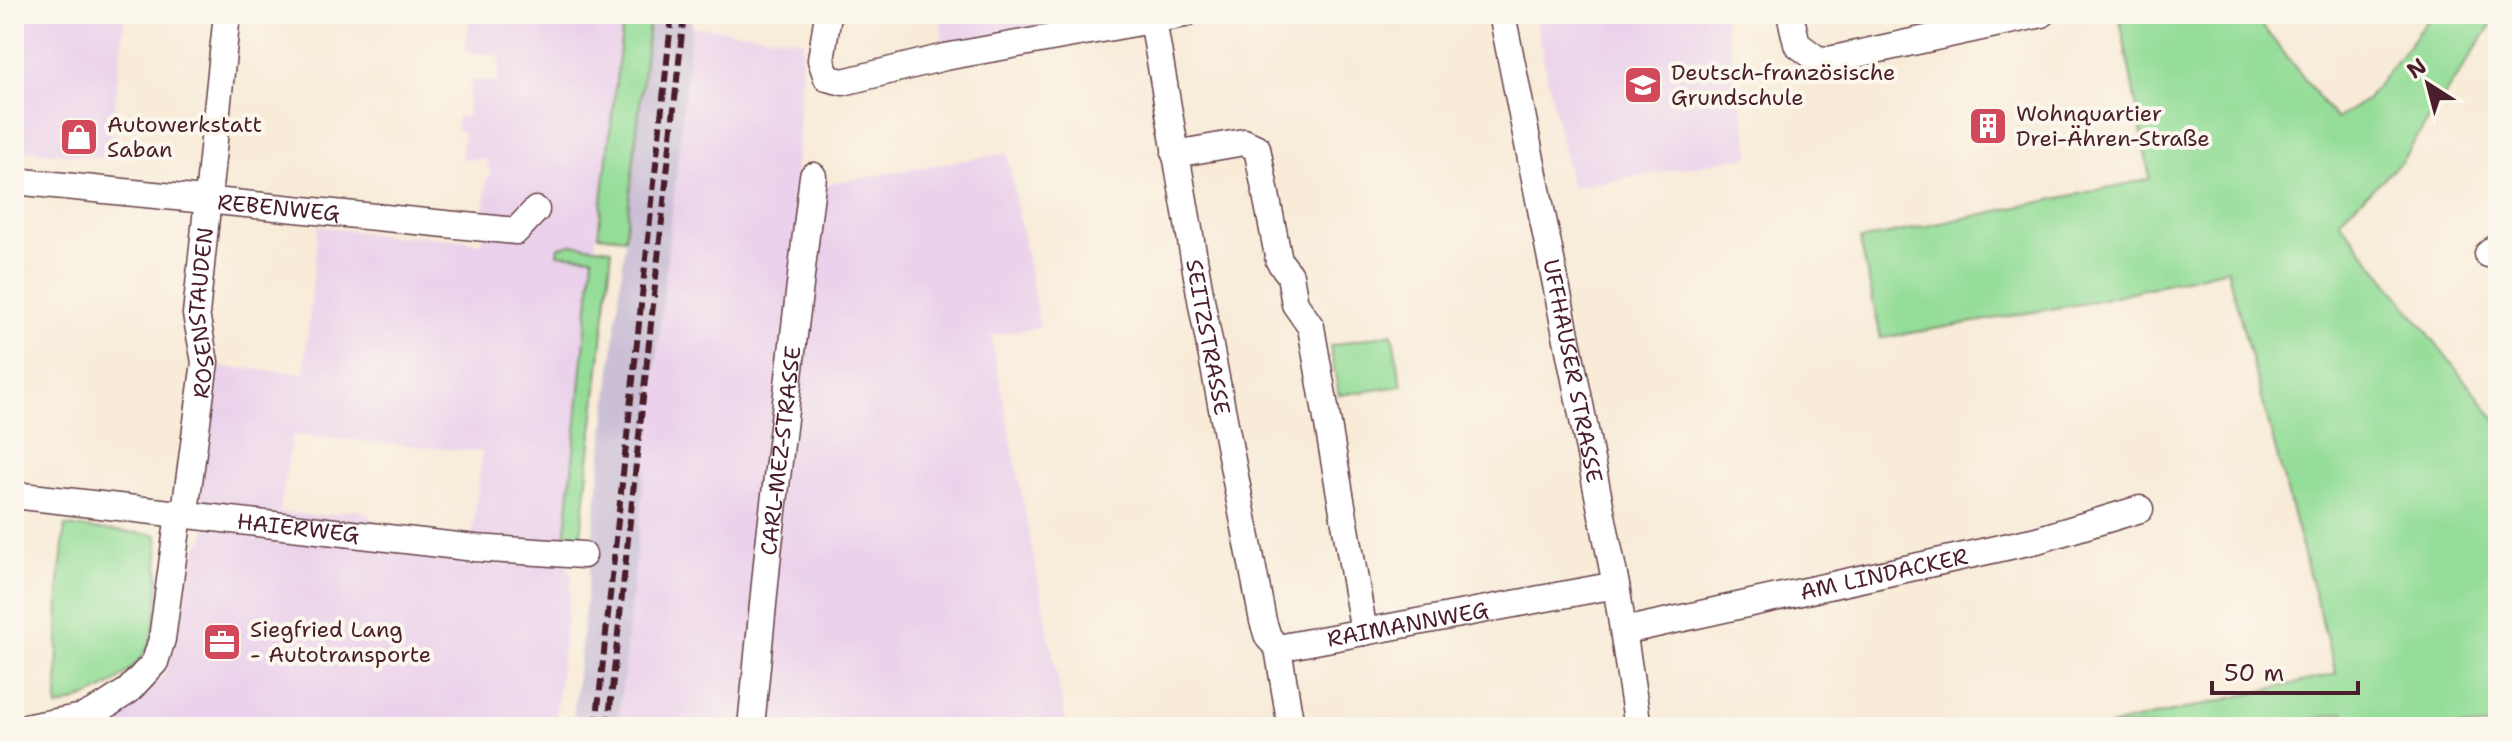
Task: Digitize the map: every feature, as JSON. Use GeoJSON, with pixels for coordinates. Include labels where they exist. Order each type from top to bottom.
{"type":"FeatureCollection","features":[{"type":"Feature","properties":{"kind":"street","name":"ROSENSTAUDEN"},"geometry":{"type":"LineString","coordinates":[[29,727],[83,717],[128,691],[155,662],[162,639],[179,514],[186,504],[205,362],[196,314],[227,14]]}},
{"type":"Feature","properties":{"kind":"street"},"geometry":{"type":"LineString","coordinates":[[828,14],[821,60],[827,78],[843,82],[945,57],[1185,14]]}},
{"type":"Feature","properties":{"kind":"street","name":"UFFHAUSER STRASSE"},"geometry":{"type":"LineString","coordinates":[[1502,14],[1616,585],[1638,727]]}},
{"type":"Feature","properties":{"kind":"street"},"geometry":{"type":"LineString","coordinates":[[1790,14],[1797,44],[1817,59],[1829,60],[2042,14]]}},
{"type":"Feature","properties":{"kind":"street","name":"SEITZSTRASSE"},"geometry":{"type":"LineString","coordinates":[[1153,20],[1175,154],[1263,621],[1268,637],[1278,648]]}},
{"type":"Feature","properties":{"kind":"street"},"geometry":{"type":"LineString","coordinates":[[1175,154],[1244,142],[1257,148],[1279,261],[1290,275],[1295,304],[1311,327],[1364,632]]}},
{"type":"Feature","properties":{"kind":"street","name":"CARL-MEZ-STRASSE"},"geometry":{"type":"LineString","coordinates":[[751,727],[768,553],[813,176]]}},
{"type":"Feature","properties":{"kind":"street","name":"REBENWEG"},"geometry":{"type":"LineString","coordinates":[[14,181],[516,231],[536,210]]}},
{"type":"Feature","properties":{"kind":"street","name":"HAIERWEG"},"geometry":{"type":"LineString","coordinates":[[14,495],[475,548],[583,555]]}},
{"type":"Feature","properties":{"kind":"street","name":"AM LINDACKER"},"geometry":{"type":"LineString","coordinates":[[1624,631],[2037,540],[2140,509]]}},
{"type":"Feature","properties":{"kind":"street","name":"RAIMANNWEG"},"geometry":{"type":"LineString","coordinates":[[1278,648],[1616,585]]}},
{"type":"Feature","properties":{"kind":"street"},"geometry":{"type":"LineString","coordinates":[[1278,648],[1291,727]]}},
{"type":"Feature","properties":{"kind":"shaded area"},"geometry":{"type":"Polygon","coordinates":[[[14,14],[125,14],[109,159],[14,149],[14,14]]]}},
{"type":"Feature","properties":{"kind":"shaded area"},"geometry":{"type":"Polygon","coordinates":[[[470,14],[624,14],[595,247],[571,244],[559,247],[558,253],[593,256],[565,542],[566,566],[572,575],[554,727],[93,727],[134,704],[164,675],[175,647],[195,551],[204,540],[207,506],[188,503],[207,366],[304,373],[318,226],[398,237],[425,236],[482,243],[487,177],[490,177],[491,170],[487,170],[488,160],[461,158],[464,132],[456,130],[457,116],[467,116],[470,80],[498,82],[500,57],[465,51],[470,14]],[[292,435],[280,512],[323,516],[357,509],[372,518],[380,531],[472,540],[482,452],[292,435]]]}},
{"type":"Feature","properties":{"kind":"shaded area"},"geometry":{"type":"Polygon","coordinates":[[[650,14],[693,14],[618,727],[572,727],[650,14]]]}},
{"type":"Feature","properties":{"kind":"shaded area"},"geometry":{"type":"Polygon","coordinates":[[[939,14],[1117,14],[945,57],[939,14]]]}},
{"type":"Feature","properties":{"kind":"shaded area","name":"Deutsch-französische Grundschule"},"geometry":{"type":"Polygon","coordinates":[[[1534,14],[1724,14],[1751,156],[1571,188],[1534,14]]]}},
{"type":"Feature","properties":{"kind":"shaded area"},"geometry":{"type":"Polygon","coordinates":[[[692,26],[803,40],[795,189],[1007,153],[1040,327],[991,336],[1067,727],[618,727],[692,26]]]}},
{"type":"Feature","properties":{"kind":"green space"},"geometry":{"type":"Polygon","coordinates":[[[624,14],[650,14],[625,238],[598,235],[624,14]]]}},
{"type":"Feature","properties":{"kind":"green space"},"geometry":{"type":"Polygon","coordinates":[[[2119,14],[2253,14],[2336,119],[2367,99],[2432,14],[2498,14],[2401,162],[2339,220],[2498,422],[2498,727],[2347,727],[2344,712],[2282,727],[2106,727],[2336,674],[2227,269],[2086,303],[1881,338],[1860,240],[2150,179],[2119,14]]]}},
{"type":"Feature","properties":{"kind":"green space"},"geometry":{"type":"Polygon","coordinates":[[[571,244],[612,249],[580,544],[565,542],[593,257],[558,254],[559,247],[571,244]]]}},
{"type":"Feature","properties":{"kind":"green space"},"geometry":{"type":"Polygon","coordinates":[[[1392,333],[1402,386],[1339,395],[1330,346],[1392,333]]]}},
{"type":"Feature","properties":{"kind":"green space"},"geometry":{"type":"Polygon","coordinates":[[[65,526],[157,535],[158,595],[150,641],[137,663],[106,688],[57,707],[59,583],[65,526]]]}},
{"type":"Feature","properties":{"kind":"railway"},"geometry":{"type":"LineString","coordinates":[[596,727],[672,14]]}},
{"type":"Feature","properties":{"kind":"railway"},"geometry":{"type":"LineString","coordinates":[[608,727],[684,14]]}},
{"type":"Feature","properties":{"kind":"place","name":"Deutsch-französische Grundschule"},"geometry":{"type":"Point","coordinates":[1643,85]}},
{"type":"Feature","properties":{"kind":"place","name":"Wohnquartier Drei-Ähren-Straße"},"geometry":{"type":"Point","coordinates":[1988,126]}},
{"type":"Feature","properties":{"kind":"place","name":"Autowerkstatt Saban"},"geometry":{"type":"Point","coordinates":[79,137]}},
{"type":"Feature","properties":{"kind":"place","name":"Siegfried Lang - Autotransporte"},"geometry":{"type":"Point","coordinates":[222,642]}}]}
